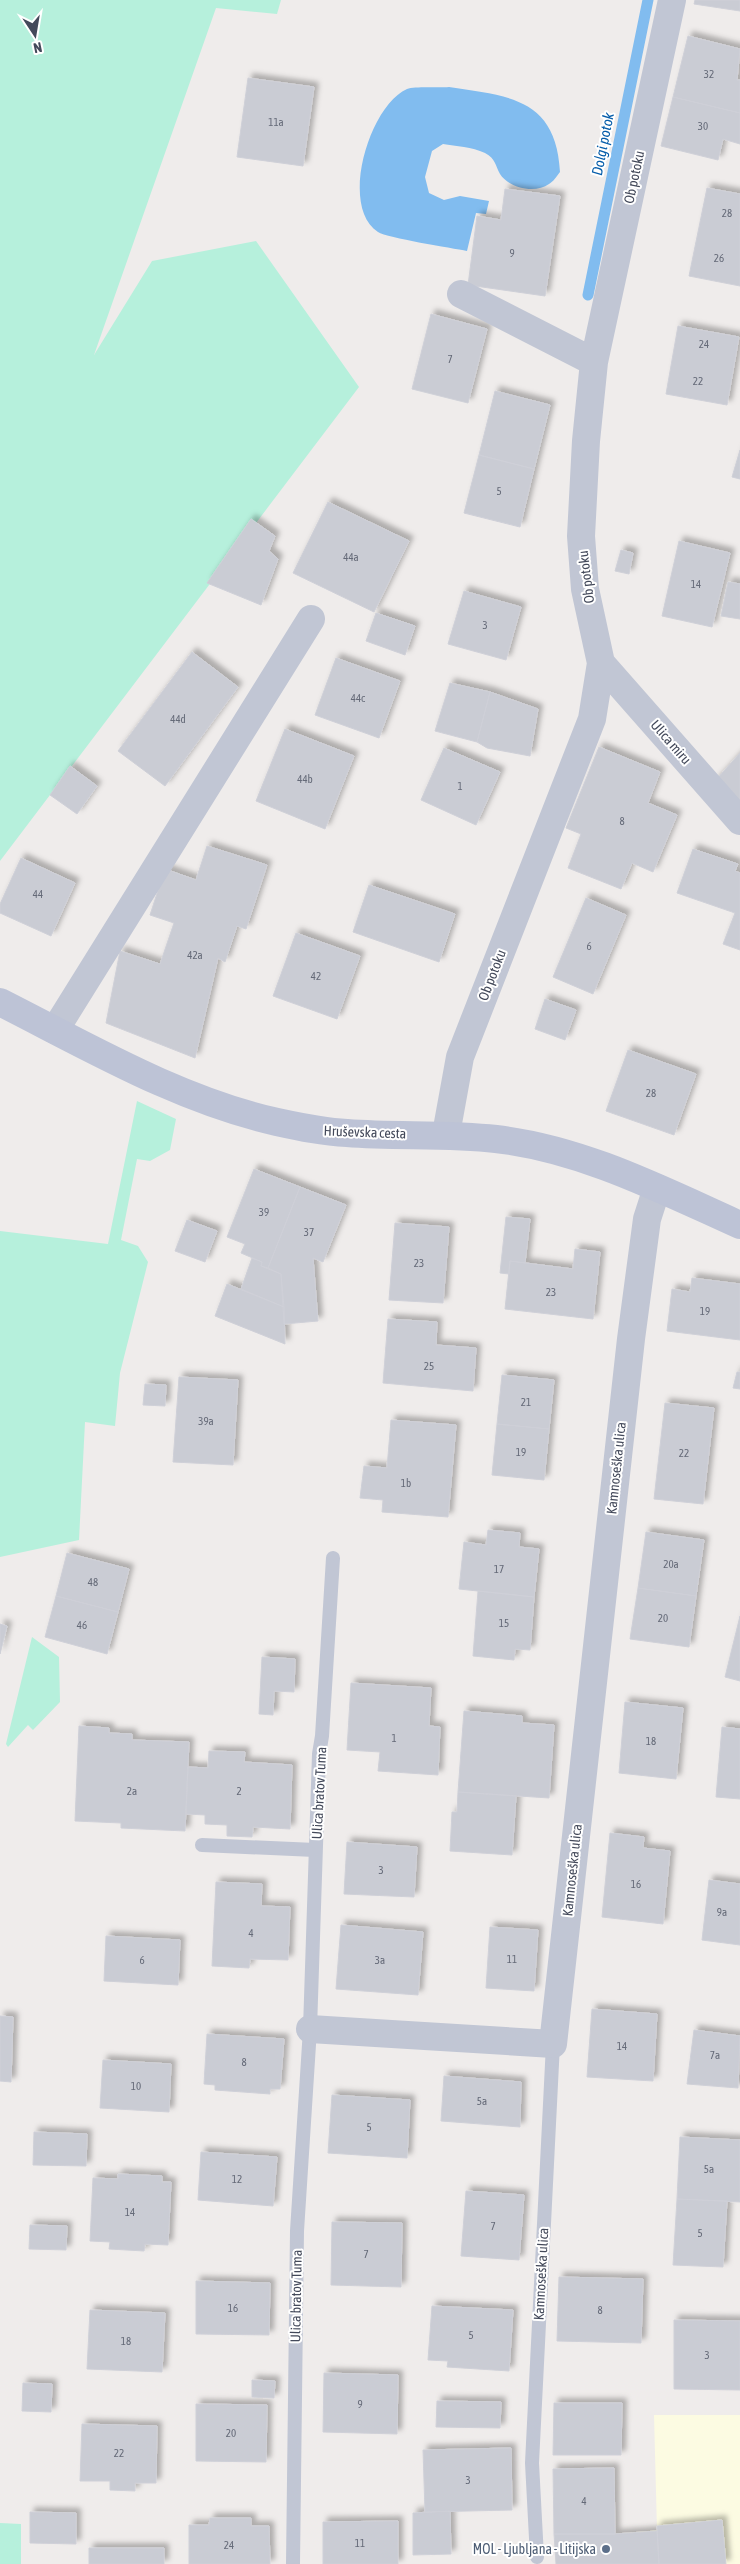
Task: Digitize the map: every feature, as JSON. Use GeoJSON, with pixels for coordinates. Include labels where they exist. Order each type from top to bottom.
{"type":"FeatureCollection","features":[{"type":"Feature","properties":{"kind":"street","name":"Ob potoku"},"geometry":{"type":"LineString","coordinates":[[446,1134],[460,1057],[592,719],[602,663],[585,589],[581,536],[586,441],[594,362],[672,0]]}},
{"type":"Feature","properties":{"kind":"street"},"geometry":{"type":"LineString","coordinates":[[461,294],[594,362]]}},
{"type":"Feature","properties":{"kind":"street"},"geometry":{"type":"LineString","coordinates":[[55,1030],[311,619]]}},
{"type":"Feature","properties":{"kind":"street","name":"Ulica miru"},"geometry":{"type":"LineString","coordinates":[[602,663],[740,821]]}},
{"type":"Feature","properties":{"kind":"street","name":"Hruševska cesta"},"geometry":{"type":"LineString","coordinates":[[0,1002],[137,1071],[236,1111],[314,1130],[346,1133],[446,1134],[528,1144],[575,1156],[656,1188],[740,1225]]}},
{"type":"Feature","properties":{"kind":"street","name":"Kamnoseška ulica"},"geometry":{"type":"LineString","coordinates":[[553,2044],[630,1340],[647,1218],[656,1188]]}},
{"type":"Feature","properties":{"kind":"street"},"geometry":{"type":"LineString","coordinates":[[310,2029],[553,2044]]}},
{"type":"Feature","properties":{"kind":"lane","name":"Ulica bratov Tuma"},"geometry":{"type":"LineString","coordinates":[[293,2564],[297,2231],[310,2029],[319,1754],[322,1736],[333,1558]]}},
{"type":"Feature","properties":{"kind":"lane"},"geometry":{"type":"LineString","coordinates":[[202,1845],[315,1850]]}},
{"type":"Feature","properties":{"kind":"lane","name":"Kamnoseška ulica"},"geometry":{"type":"LineString","coordinates":[[537,2557],[532,2463],[553,2044]]}},
{"type":"Feature","properties":{"kind":"shaded area"},"geometry":{"type":"Polygon","coordinates":[[[654,2415],[740,2415],[740,2564],[556,2564],[554,2534],[615,2534],[657,2530],[654,2415]]]}},
{"type":"Feature","properties":{"kind":"green space"},"geometry":{"type":"Polygon","coordinates":[[[0,0],[281,0],[277,14],[216,8],[94,355],[152,261],[256,241],[359,387],[0,861],[0,0]]]}},
{"type":"Feature","properties":{"kind":"green space"},"geometry":{"type":"Polygon","coordinates":[[[137,1101],[176,1119],[170,1150],[150,1161],[137,1159],[121,1240],[138,1246],[148,1262],[120,1373],[115,1426],[85,1422],[79,1540],[0,1557],[0,1231],[108,1244],[137,1101]]]}},
{"type":"Feature","properties":{"kind":"green space"},"geometry":{"type":"Polygon","coordinates":[[[32,1637],[59,1657],[60,1702],[33,1730],[28,1725],[8,1747],[6,1744],[32,1637]]]}},
{"type":"Feature","properties":{"kind":"green space"},"geometry":{"type":"Polygon","coordinates":[[[0,2523],[21,2524],[21,2564],[0,2564],[0,2523]]]}},
{"type":"Feature","properties":{"kind":"water"},"geometry":{"type":"Polygon","coordinates":[[[449,87],[509,98],[526,105],[539,115],[549,129],[557,147],[560,172],[552,182],[543,187],[537,189],[523,188],[504,179],[493,160],[485,153],[469,148],[443,144],[432,151],[425,177],[429,193],[444,200],[460,196],[489,201],[486,214],[476,213],[467,251],[406,240],[378,232],[366,219],[361,202],[360,180],[371,135],[381,115],[393,99],[411,88],[449,87]]]}},
{"type":"Feature","properties":{"kind":"building"},"geometry":{"type":"Polygon","coordinates":[[[695,0],[740,0],[740,11],[694,4],[695,0]]]}},
{"type":"Feature","properties":{"kind":"building"},"geometry":{"type":"Polygon","coordinates":[[[688,36],[740,49],[737,80],[740,80],[740,113],[673,97],[688,36]]]}},
{"type":"Feature","properties":{"kind":"building"},"geometry":{"type":"Polygon","coordinates":[[[248,78],[314,87],[303,166],[237,157],[248,78]]]}},
{"type":"Feature","properties":{"kind":"building"},"geometry":{"type":"Polygon","coordinates":[[[673,97],[740,113],[740,144],[723,139],[718,160],[661,146],[673,97]]]}},
{"type":"Feature","properties":{"kind":"building"},"geometry":{"type":"Polygon","coordinates":[[[707,188],[740,194],[740,286],[689,276],[707,188]]]}},
{"type":"Feature","properties":{"kind":"building"},"geometry":{"type":"Polygon","coordinates":[[[505,189],[560,196],[545,296],[468,285],[477,216],[501,220],[505,189]]]}},
{"type":"Feature","properties":{"kind":"building"},"geometry":{"type":"Polygon","coordinates":[[[431,314],[487,329],[468,403],[412,389],[431,314]]]}},
{"type":"Feature","properties":{"kind":"building"},"geometry":{"type":"Polygon","coordinates":[[[678,326],[739,337],[727,405],[666,394],[678,326]]]}},
{"type":"Feature","properties":{"kind":"building"},"geometry":{"type":"Polygon","coordinates":[[[495,391],[550,405],[534,469],[479,455],[495,391]]]}},
{"type":"Feature","properties":{"kind":"building"},"geometry":{"type":"Polygon","coordinates":[[[740,450],[740,479],[732,477],[740,450]]]}},
{"type":"Feature","properties":{"kind":"building"},"geometry":{"type":"Polygon","coordinates":[[[479,455],[534,469],[520,527],[464,513],[479,455]]]}},
{"type":"Feature","properties":{"kind":"building"},"geometry":{"type":"Polygon","coordinates":[[[328,502],[409,541],[374,612],[293,573],[328,502]]]}},
{"type":"Feature","properties":{"kind":"building"},"geometry":{"type":"Polygon","coordinates":[[[251,519],[275,536],[269,551],[278,559],[261,605],[207,583],[251,519]]]}},
{"type":"Feature","properties":{"kind":"building"},"geometry":{"type":"Polygon","coordinates":[[[679,541],[730,553],[712,627],[662,616],[679,541]]]}},
{"type":"Feature","properties":{"kind":"building"},"geometry":{"type":"Polygon","coordinates":[[[621,550],[633,553],[629,574],[615,571],[621,550]]]}},
{"type":"Feature","properties":{"kind":"building"},"geometry":{"type":"Polygon","coordinates":[[[728,582],[740,584],[740,619],[721,616],[728,582]]]}},
{"type":"Feature","properties":{"kind":"building"},"geometry":{"type":"Polygon","coordinates":[[[464,591],[521,607],[506,660],[448,644],[464,591]]]}},
{"type":"Feature","properties":{"kind":"building"},"geometry":{"type":"Polygon","coordinates":[[[376,613],[415,626],[405,655],[366,641],[376,613]]]}},
{"type":"Feature","properties":{"kind":"building"},"geometry":{"type":"Polygon","coordinates":[[[192,652],[238,687],[165,786],[118,751],[192,652]]]}},
{"type":"Feature","properties":{"kind":"building"},"geometry":{"type":"Polygon","coordinates":[[[336,658],[400,681],[379,738],[315,715],[336,658]]]}},
{"type":"Feature","properties":{"kind":"building"},"geometry":{"type":"Polygon","coordinates":[[[450,683],[490,692],[477,742],[435,731],[450,683]]]}},
{"type":"Feature","properties":{"kind":"building"},"geometry":{"type":"Polygon","coordinates":[[[490,692],[538,709],[530,756],[487,748],[477,742],[490,692]]]}},
{"type":"Feature","properties":{"kind":"building"},"geometry":{"type":"Polygon","coordinates":[[[285,729],[354,756],[325,829],[256,801],[285,729]]]}},
{"type":"Feature","properties":{"kind":"building"},"geometry":{"type":"Polygon","coordinates":[[[599,747],[660,772],[648,803],[677,815],[653,872],[632,863],[621,889],[568,868],[581,834],[566,828],[599,747]]]}},
{"type":"Feature","properties":{"kind":"building"},"geometry":{"type":"Polygon","coordinates":[[[444,748],[500,772],[476,825],[421,800],[444,748]]]}},
{"type":"Feature","properties":{"kind":"building"},"geometry":{"type":"Polygon","coordinates":[[[740,753],[740,806],[714,782],[740,753]]]}},
{"type":"Feature","properties":{"kind":"building"},"geometry":{"type":"Polygon","coordinates":[[[70,766],[97,786],[77,814],[50,795],[70,766]]]}},
{"type":"Feature","properties":{"kind":"building"},"geometry":{"type":"Polygon","coordinates":[[[207,846],[267,865],[246,929],[237,926],[225,962],[218,958],[195,1058],[106,1023],[120,951],[160,964],[174,923],[150,915],[165,869],[196,880],[207,846]]]}},
{"type":"Feature","properties":{"kind":"building"},"geometry":{"type":"Polygon","coordinates":[[[693,849],[738,864],[735,871],[740,873],[740,950],[723,944],[735,913],[677,893],[693,849]]]}},
{"type":"Feature","properties":{"kind":"building"},"geometry":{"type":"Polygon","coordinates":[[[21,858],[75,883],[51,936],[0,913],[0,904],[21,858]]]}},
{"type":"Feature","properties":{"kind":"building"},"geometry":{"type":"Polygon","coordinates":[[[369,885],[455,914],[439,962],[353,932],[369,885]]]}},
{"type":"Feature","properties":{"kind":"building"},"geometry":{"type":"Polygon","coordinates":[[[586,898],[626,915],[593,994],[553,977],[586,898]]]}},
{"type":"Feature","properties":{"kind":"building"},"geometry":{"type":"Polygon","coordinates":[[[296,933],[360,956],[337,1019],[273,996],[296,933]]]}},
{"type":"Feature","properties":{"kind":"building"},"geometry":{"type":"Polygon","coordinates":[[[545,999],[576,1010],[565,1040],[535,1029],[545,999]]]}},
{"type":"Feature","properties":{"kind":"building"},"geometry":{"type":"Polygon","coordinates":[[[628,1050],[696,1074],[674,1135],[606,1111],[628,1050]]]}},
{"type":"Feature","properties":{"kind":"building"},"geometry":{"type":"Polygon","coordinates":[[[254,1169],[300,1187],[268,1268],[261,1266],[262,1262],[241,1253],[245,1244],[227,1237],[254,1169]]]}},
{"type":"Feature","properties":{"kind":"building"},"geometry":{"type":"Polygon","coordinates":[[[300,1187],[346,1205],[323,1262],[313,1258],[318,1321],[284,1324],[281,1274],[268,1268],[300,1187]]]}},
{"type":"Feature","properties":{"kind":"building"},"geometry":{"type":"Polygon","coordinates":[[[506,1217],[530,1219],[525,1263],[510,1261],[509,1274],[500,1273],[506,1217]]]}},
{"type":"Feature","properties":{"kind":"building"},"geometry":{"type":"Polygon","coordinates":[[[187,1220],[217,1231],[205,1262],[175,1251],[187,1220]]]}},
{"type":"Feature","properties":{"kind":"building"},"geometry":{"type":"Polygon","coordinates":[[[395,1223],[449,1227],[443,1303],[389,1300],[395,1223]]]}},
{"type":"Feature","properties":{"kind":"building"},"geometry":{"type":"Polygon","coordinates":[[[575,1249],[600,1252],[593,1319],[505,1309],[510,1261],[573,1269],[575,1249]]]}},
{"type":"Feature","properties":{"kind":"building"},"geometry":{"type":"Polygon","coordinates":[[[252,1258],[262,1262],[261,1266],[281,1274],[284,1307],[241,1289],[252,1258]]]}},
{"type":"Feature","properties":{"kind":"building"},"geometry":{"type":"Polygon","coordinates":[[[692,1278],[740,1284],[740,1340],[667,1331],[672,1289],[690,1292],[692,1278]]]}},
{"type":"Feature","properties":{"kind":"building"},"geometry":{"type":"Polygon","coordinates":[[[227,1284],[284,1307],[285,1344],[215,1316],[227,1284]]]}},
{"type":"Feature","properties":{"kind":"building"},"geometry":{"type":"Polygon","coordinates":[[[388,1319],[437,1322],[436,1345],[476,1348],[473,1391],[383,1383],[388,1319]]]}},
{"type":"Feature","properties":{"kind":"building"},"geometry":{"type":"Polygon","coordinates":[[[737,1372],[740,1372],[740,1389],[733,1388],[737,1372]]]}},
{"type":"Feature","properties":{"kind":"building"},"geometry":{"type":"Polygon","coordinates":[[[502,1375],[554,1380],[549,1429],[497,1424],[502,1375]]]}},
{"type":"Feature","properties":{"kind":"building"},"geometry":{"type":"Polygon","coordinates":[[[179,1377],[238,1380],[233,1465],[173,1462],[179,1377]]]}},
{"type":"Feature","properties":{"kind":"building"},"geometry":{"type":"Polygon","coordinates":[[[145,1384],[166,1385],[165,1406],[143,1405],[145,1384]]]}},
{"type":"Feature","properties":{"kind":"building"},"geometry":{"type":"Polygon","coordinates":[[[665,1403],[714,1408],[703,1504],[654,1499],[665,1403]]]}},
{"type":"Feature","properties":{"kind":"building"},"geometry":{"type":"Polygon","coordinates":[[[391,1420],[456,1425],[448,1517],[382,1512],[383,1500],[360,1498],[364,1466],[387,1468],[391,1420]]]}},
{"type":"Feature","properties":{"kind":"building"},"geometry":{"type":"Polygon","coordinates":[[[497,1424],[549,1429],[544,1480],[492,1475],[497,1424]]]}},
{"type":"Feature","properties":{"kind":"building"},"geometry":{"type":"Polygon","coordinates":[[[488,1530],[520,1533],[519,1547],[539,1549],[534,1597],[459,1589],[464,1542],[486,1545],[488,1530]]]}},
{"type":"Feature","properties":{"kind":"building"},"geometry":{"type":"Polygon","coordinates":[[[646,1532],[704,1540],[696,1596],[638,1588],[646,1532]]]}},
{"type":"Feature","properties":{"kind":"building"},"geometry":{"type":"Polygon","coordinates":[[[67,1553],[129,1569],[118,1612],[56,1596],[67,1553]]]}},
{"type":"Feature","properties":{"kind":"building"},"geometry":{"type":"Polygon","coordinates":[[[638,1588],[696,1596],[689,1647],[630,1639],[638,1588]]]}},
{"type":"Feature","properties":{"kind":"building"},"geometry":{"type":"Polygon","coordinates":[[[478,1591],[534,1597],[530,1650],[515,1649],[514,1660],[473,1656],[478,1591]]]}},
{"type":"Feature","properties":{"kind":"building"},"geometry":{"type":"Polygon","coordinates":[[[56,1596],[118,1612],[107,1654],[45,1637],[56,1596]]]}},
{"type":"Feature","properties":{"kind":"building"},"geometry":{"type":"Polygon","coordinates":[[[740,1616],[740,1681],[725,1677],[740,1616]]]}},
{"type":"Feature","properties":{"kind":"building"},"geometry":{"type":"Polygon","coordinates":[[[0,1624],[7,1626],[0,1654],[0,1624]]]}},
{"type":"Feature","properties":{"kind":"building"},"geometry":{"type":"Polygon","coordinates":[[[262,1657],[295,1659],[294,1692],[274,1691],[273,1715],[259,1714],[262,1657]]]}},
{"type":"Feature","properties":{"kind":"building"},"geometry":{"type":"Polygon","coordinates":[[[351,1683],[431,1688],[429,1726],[440,1727],[438,1775],[378,1771],[380,1752],[347,1750],[351,1683]]]}},
{"type":"Feature","properties":{"kind":"building"},"geometry":{"type":"Polygon","coordinates":[[[625,1702],[683,1708],[676,1779],[619,1773],[625,1702]]]}},
{"type":"Feature","properties":{"kind":"building"},"geometry":{"type":"Polygon","coordinates":[[[464,1711],[522,1716],[522,1723],[554,1725],[549,1798],[458,1792],[464,1711]]]}},
{"type":"Feature","properties":{"kind":"building"},"geometry":{"type":"Polygon","coordinates":[[[79,1726],[109,1728],[109,1733],[132,1734],[132,1740],[189,1742],[185,1831],[121,1828],[121,1823],[75,1821],[79,1726]]]}},
{"type":"Feature","properties":{"kind":"building"},"geometry":{"type":"Polygon","coordinates":[[[722,1727],[740,1729],[740,1799],[716,1797],[722,1727]]]}},
{"type":"Feature","properties":{"kind":"building"},"geometry":{"type":"Polygon","coordinates":[[[209,1751],[245,1752],[244,1762],[292,1765],[290,1829],[253,1827],[252,1837],[227,1836],[227,1825],[205,1824],[205,1815],[186,1814],[188,1767],[208,1768],[209,1751]]]}},
{"type":"Feature","properties":{"kind":"building"},"geometry":{"type":"Polygon","coordinates":[[[458,1792],[516,1796],[512,1855],[450,1851],[452,1812],[457,1812],[458,1792]]]}},
{"type":"Feature","properties":{"kind":"building"},"geometry":{"type":"Polygon","coordinates":[[[610,1833],[644,1837],[643,1848],[670,1851],[663,1924],[602,1917],[610,1833]]]}},
{"type":"Feature","properties":{"kind":"building"},"geometry":{"type":"Polygon","coordinates":[[[347,1842],[417,1847],[414,1897],[344,1894],[347,1842]]]}},
{"type":"Feature","properties":{"kind":"building"},"geometry":{"type":"Polygon","coordinates":[[[709,1880],[740,1884],[740,1945],[702,1940],[709,1880]]]}},
{"type":"Feature","properties":{"kind":"building"},"geometry":{"type":"Polygon","coordinates":[[[216,1882],[262,1884],[261,1906],[290,1907],[288,1960],[250,1959],[249,1968],[212,1966],[216,1882]]]}},
{"type":"Feature","properties":{"kind":"building"},"geometry":{"type":"Polygon","coordinates":[[[341,1925],[423,1932],[418,1995],[336,1989],[341,1925]]]}},
{"type":"Feature","properties":{"kind":"building"},"geometry":{"type":"Polygon","coordinates":[[[490,1927],[538,1930],[534,1991],[486,1988],[490,1927]]]}},
{"type":"Feature","properties":{"kind":"building"},"geometry":{"type":"Polygon","coordinates":[[[106,1936],[180,1940],[178,1985],[104,1981],[106,1936]]]}},
{"type":"Feature","properties":{"kind":"building"},"geometry":{"type":"Polygon","coordinates":[[[592,2009],[657,2014],[653,2081],[587,2077],[592,2009]]]}},
{"type":"Feature","properties":{"kind":"building"},"geometry":{"type":"Polygon","coordinates":[[[0,2016],[13,2017],[11,2082],[0,2081],[0,2016]]]}},
{"type":"Feature","properties":{"kind":"building"},"geometry":{"type":"Polygon","coordinates":[[[694,2030],[740,2036],[738,2088],[687,2084],[694,2030]]]}},
{"type":"Feature","properties":{"kind":"building"},"geometry":{"type":"Polygon","coordinates":[[[207,2034],[284,2039],[280,2089],[270,2089],[270,2094],[215,2090],[215,2085],[204,2084],[207,2034]]]}},
{"type":"Feature","properties":{"kind":"building"},"geometry":{"type":"Polygon","coordinates":[[[103,2060],[171,2064],[169,2112],[100,2108],[103,2060]]]}},
{"type":"Feature","properties":{"kind":"building"},"geometry":{"type":"Polygon","coordinates":[[[444,2076],[521,2082],[520,2127],[441,2121],[444,2076]]]}},
{"type":"Feature","properties":{"kind":"building"},"geometry":{"type":"Polygon","coordinates":[[[332,2095],[410,2100],[407,2158],[328,2153],[332,2095]]]}},
{"type":"Feature","properties":{"kind":"building"},"geometry":{"type":"Polygon","coordinates":[[[34,2132],[87,2134],[86,2166],[33,2165],[34,2132]]]}},
{"type":"Feature","properties":{"kind":"building"},"geometry":{"type":"Polygon","coordinates":[[[680,2137],[740,2140],[740,2202],[677,2199],[680,2137]]]}},
{"type":"Feature","properties":{"kind":"building"},"geometry":{"type":"Polygon","coordinates":[[[201,2152],[277,2157],[273,2206],[198,2200],[201,2152]]]}},
{"type":"Feature","properties":{"kind":"building"},"geometry":{"type":"Polygon","coordinates":[[[118,2174],[162,2176],[162,2182],[171,2182],[168,2245],[145,2244],[144,2251],[109,2249],[110,2242],[90,2241],[93,2178],[118,2179],[118,2174]]]}},
{"type":"Feature","properties":{"kind":"building"},"geometry":{"type":"Polygon","coordinates":[[[466,2191],[524,2195],[519,2260],[461,2256],[466,2191]]]}},
{"type":"Feature","properties":{"kind":"building"},"geometry":{"type":"Polygon","coordinates":[[[677,2199],[727,2201],[723,2267],[673,2265],[677,2199]]]}},
{"type":"Feature","properties":{"kind":"building"},"geometry":{"type":"Polygon","coordinates":[[[332,2222],[402,2223],[401,2287],[331,2285],[332,2222]]]}},
{"type":"Feature","properties":{"kind":"building"},"geometry":{"type":"Polygon","coordinates":[[[30,2225],[67,2226],[66,2250],[29,2249],[30,2225]]]}},
{"type":"Feature","properties":{"kind":"building"},"geometry":{"type":"Polygon","coordinates":[[[559,2277],[643,2279],[641,2343],[557,2341],[559,2277]]]}},
{"type":"Feature","properties":{"kind":"building"},"geometry":{"type":"Polygon","coordinates":[[[196,2281],[270,2283],[269,2335],[196,2334],[196,2281]]]}},
{"type":"Feature","properties":{"kind":"building"},"geometry":{"type":"Polygon","coordinates":[[[432,2306],[513,2310],[509,2371],[447,2367],[448,2361],[428,2360],[432,2306]]]}},
{"type":"Feature","properties":{"kind":"building"},"geometry":{"type":"Polygon","coordinates":[[[90,2310],[165,2313],[162,2372],[87,2369],[90,2310]]]}},
{"type":"Feature","properties":{"kind":"building"},"geometry":{"type":"Polygon","coordinates":[[[674,2320],[740,2321],[740,2390],[674,2389],[674,2320]]]}},
{"type":"Feature","properties":{"kind":"building"},"geometry":{"type":"Polygon","coordinates":[[[324,2373],[398,2375],[397,2434],[323,2432],[324,2373]]]}},
{"type":"Feature","properties":{"kind":"building"},"geometry":{"type":"Polygon","coordinates":[[[252,2380],[275,2381],[274,2398],[252,2397],[252,2380]]]}},
{"type":"Feature","properties":{"kind":"building"},"geometry":{"type":"Polygon","coordinates":[[[23,2383],[52,2384],[51,2412],[22,2411],[23,2383]]]}},
{"type":"Feature","properties":{"kind":"building"},"geometry":{"type":"Polygon","coordinates":[[[437,2401],[501,2402],[500,2428],[436,2427],[437,2401]]]}},
{"type":"Feature","properties":{"kind":"building"},"geometry":{"type":"Polygon","coordinates":[[[554,2403],[622,2403],[621,2455],[553,2455],[554,2403]]]}},
{"type":"Feature","properties":{"kind":"building"},"geometry":{"type":"Polygon","coordinates":[[[196,2404],[267,2405],[266,2462],[196,2461],[196,2404]]]}},
{"type":"Feature","properties":{"kind":"building"},"geometry":{"type":"Polygon","coordinates":[[[82,2424],[157,2426],[156,2483],[135,2483],[135,2491],[110,2490],[110,2481],[80,2481],[82,2424]]]}},
{"type":"Feature","properties":{"kind":"building"},"geometry":{"type":"Polygon","coordinates":[[[511,2448],[512,2510],[425,2512],[423,2450],[511,2448]]]}},
{"type":"Feature","properties":{"kind":"building"},"geometry":{"type":"Polygon","coordinates":[[[614,2468],[615,2534],[554,2534],[553,2469],[614,2468]]]}},
{"type":"Feature","properties":{"kind":"building"},"geometry":{"type":"Polygon","coordinates":[[[450,2511],[451,2554],[413,2555],[413,2513],[450,2511]]]}},
{"type":"Feature","properties":{"kind":"building"},"geometry":{"type":"Polygon","coordinates":[[[30,2512],[76,2513],[76,2544],[30,2543],[30,2512]]]}},
{"type":"Feature","properties":{"kind":"building"},"geometry":{"type":"Polygon","coordinates":[[[210,2518],[251,2518],[251,2526],[269,2526],[270,2564],[189,2564],[189,2525],[209,2525],[210,2518]]]}},
{"type":"Feature","properties":{"kind":"building"},"geometry":{"type":"Polygon","coordinates":[[[722,2520],[726,2564],[659,2564],[657,2526],[722,2520]]]}},
{"type":"Feature","properties":{"kind":"building"},"geometry":{"type":"Polygon","coordinates":[[[398,2521],[398,2564],[323,2564],[323,2522],[398,2521]]]}},
{"type":"Feature","properties":{"kind":"building","name":"MOL - Ljubljana - Litijska"},"geometry":{"type":"Polygon","coordinates":[[[657,2531],[659,2564],[556,2564],[554,2534],[615,2534],[657,2531]]]}},
{"type":"Feature","properties":{"kind":"building"},"geometry":{"type":"Polygon","coordinates":[[[89,2548],[164,2548],[164,2564],[89,2564],[89,2548]]]}},
{"type":"Feature","properties":{"kind":"waterway","name":"Dolgi potok"},"geometry":{"type":"LineString","coordinates":[[588,295],[648,0]]}},
{"type":"Feature","properties":{"kind":"place","name":"MOL - Ljubljana - Litijska"},"geometry":{"type":"Point","coordinates":[606,2549]}}]}
